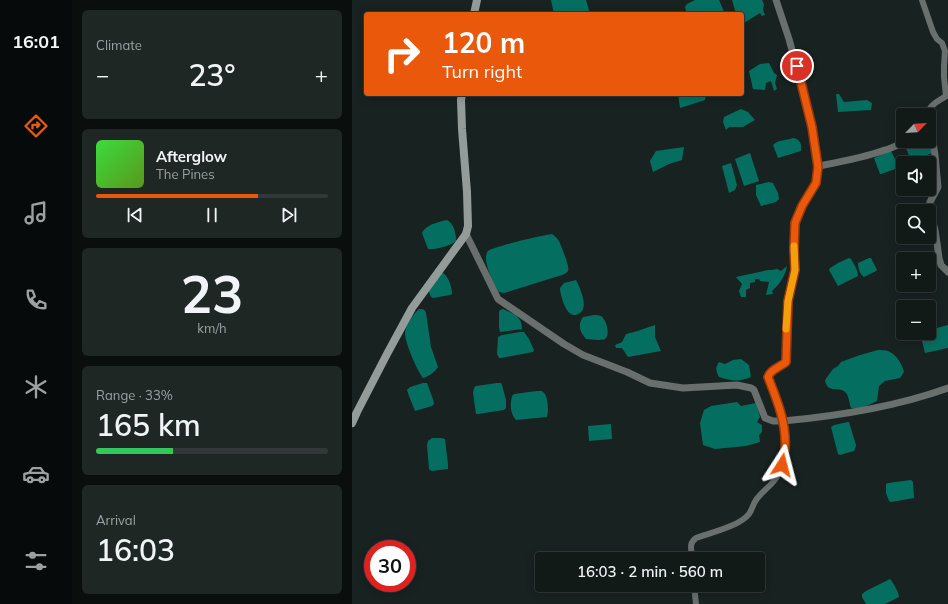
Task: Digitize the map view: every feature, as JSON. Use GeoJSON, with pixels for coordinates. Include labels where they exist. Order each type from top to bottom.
{"type":"FeatureCollection","features":[{"type":"Feature","properties":{"kind":"main road"},"geometry":{"type":"LineString","coordinates":[[474,12],[477,0]]}},
{"type":"Feature","properties":{"kind":"main road"},"geometry":{"type":"LineString","coordinates":[[352,423],[412,308],[466,234],[468,226],[467,192],[462,96]]}},
{"type":"Feature","properties":{"kind":"street"},"geometry":{"type":"LineString","coordinates":[[922,0],[932,32],[942,43],[945,50],[944,77],[946,96],[931,108]]}},
{"type":"Feature","properties":{"kind":"street"},"geometry":{"type":"LineString","coordinates":[[692,552],[691,544],[696,538],[726,528],[749,514],[755,500],[778,476],[785,451],[783,421],[768,377],[771,372],[786,362],[788,301],[795,270],[795,223],[802,206],[816,183],[818,167],[809,112],[790,39],[776,1]]}},
{"type":"Feature","properties":{"kind":"street"},"geometry":{"type":"LineString","coordinates":[[818,167],[867,156],[896,146]]}},
{"type":"Feature","properties":{"kind":"street"},"geometry":{"type":"LineString","coordinates":[[934,148],[938,187],[930,202],[929,208],[935,230],[941,265],[948,272]]}},
{"type":"Feature","properties":{"kind":"street"},"geometry":{"type":"LineString","coordinates":[[466,234],[498,298],[564,344],[583,355],[627,372],[650,383],[683,388],[737,385],[751,388],[754,390],[765,418],[773,421],[860,411],[925,396],[948,388]]}},
{"type":"Feature","properties":{"kind":"street"},"geometry":{"type":"LineString","coordinates":[[695,592],[696,604]]}},
{"type":"Feature","properties":{"kind":"shaded area"},"geometry":{"type":"Polygon","coordinates":[[[551,0],[586,0],[589,12],[554,12],[551,0]]]}},
{"type":"Feature","properties":{"kind":"shaded area"},"geometry":{"type":"Polygon","coordinates":[[[695,0],[719,0],[724,12],[686,12],[685,7],[687,4],[695,0]]]}},
{"type":"Feature","properties":{"kind":"shaded area"},"geometry":{"type":"Polygon","coordinates":[[[732,0],[762,0],[765,15],[762,16],[760,13],[744,23],[744,12],[735,12],[732,0]]]}},
{"type":"Feature","properties":{"kind":"shaded area"},"geometry":{"type":"Polygon","coordinates":[[[769,63],[774,73],[777,75],[775,83],[777,89],[774,91],[771,81],[766,83],[765,90],[753,89],[749,71],[760,64],[769,63]]]}},
{"type":"Feature","properties":{"kind":"shaded area"},"geometry":{"type":"Polygon","coordinates":[[[836,94],[839,94],[844,102],[867,100],[872,103],[871,110],[838,112],[836,94]]]}},
{"type":"Feature","properties":{"kind":"shaded area"},"geometry":{"type":"Polygon","coordinates":[[[678,96],[706,96],[705,100],[680,108],[678,96]]]}},
{"type":"Feature","properties":{"kind":"shaded area"},"geometry":{"type":"Polygon","coordinates":[[[741,109],[748,112],[755,120],[743,127],[729,127],[726,130],[723,122],[724,117],[741,109]]]}},
{"type":"Feature","properties":{"kind":"shaded area"},"geometry":{"type":"Polygon","coordinates":[[[793,138],[800,142],[801,151],[778,158],[773,145],[780,141],[793,138]]]}},
{"type":"Feature","properties":{"kind":"shaded area"},"geometry":{"type":"Polygon","coordinates":[[[684,147],[682,160],[669,164],[653,172],[650,161],[656,151],[684,147]]]}},
{"type":"Feature","properties":{"kind":"shaded area"},"geometry":{"type":"Polygon","coordinates":[[[906,148],[931,148],[932,153],[924,156],[909,156],[906,148]]]}},
{"type":"Feature","properties":{"kind":"shaded area"},"geometry":{"type":"Polygon","coordinates":[[[891,151],[896,161],[896,169],[880,174],[874,158],[891,151]]]}},
{"type":"Feature","properties":{"kind":"shaded area"},"geometry":{"type":"Polygon","coordinates":[[[750,153],[759,181],[744,186],[735,159],[750,153]]]}},
{"type":"Feature","properties":{"kind":"shaded area"},"geometry":{"type":"Polygon","coordinates":[[[731,163],[737,185],[735,190],[729,193],[722,166],[731,163]]]}},
{"type":"Feature","properties":{"kind":"shaded area"},"geometry":{"type":"Polygon","coordinates":[[[769,182],[773,183],[779,199],[776,202],[761,206],[756,195],[756,185],[769,182]]]}},
{"type":"Feature","properties":{"kind":"shaded area"},"geometry":{"type":"Polygon","coordinates":[[[447,220],[454,229],[456,241],[442,247],[428,249],[422,233],[432,224],[447,220]]]}},
{"type":"Feature","properties":{"kind":"shaded area"},"geometry":{"type":"Polygon","coordinates":[[[552,234],[556,237],[562,247],[568,265],[568,272],[504,293],[499,292],[491,278],[487,266],[486,255],[488,251],[508,244],[552,234]]]}},
{"type":"Feature","properties":{"kind":"shaded area"},"geometry":{"type":"Polygon","coordinates":[[[849,258],[856,267],[858,276],[838,286],[829,270],[838,263],[849,258]]]}},
{"type":"Feature","properties":{"kind":"shaded area"},"geometry":{"type":"Polygon","coordinates":[[[871,258],[877,270],[864,277],[861,275],[858,263],[871,258]]]}},
{"type":"Feature","properties":{"kind":"shaded area"},"geometry":{"type":"Polygon","coordinates":[[[787,266],[782,280],[772,291],[773,294],[766,295],[769,282],[755,279],[755,282],[750,283],[750,288],[746,290],[746,297],[741,297],[739,291],[742,284],[736,277],[768,270],[777,269],[781,271],[787,266]]]}},
{"type":"Feature","properties":{"kind":"shaded area"},"geometry":{"type":"Polygon","coordinates":[[[442,272],[449,282],[452,294],[433,298],[431,297],[429,289],[442,272]]]}},
{"type":"Feature","properties":{"kind":"shaded area"},"geometry":{"type":"Polygon","coordinates":[[[576,280],[583,297],[584,306],[580,313],[572,315],[565,306],[560,288],[564,283],[576,280]]]}},
{"type":"Feature","properties":{"kind":"shaded area"},"geometry":{"type":"Polygon","coordinates":[[[419,309],[426,312],[431,347],[438,367],[432,374],[423,378],[412,356],[405,333],[406,327],[410,320],[419,309]]]}},
{"type":"Feature","properties":{"kind":"shaded area"},"geometry":{"type":"Polygon","coordinates":[[[503,309],[519,318],[522,329],[500,332],[499,312],[503,309]]]}},
{"type":"Feature","properties":{"kind":"shaded area"},"geometry":{"type":"Polygon","coordinates":[[[594,315],[601,316],[605,320],[608,334],[603,340],[586,339],[582,334],[580,326],[581,320],[583,317],[594,315]]]}},
{"type":"Feature","properties":{"kind":"shaded area"},"geometry":{"type":"Polygon","coordinates":[[[655,325],[655,337],[661,351],[628,357],[622,348],[616,348],[615,345],[622,342],[626,334],[655,325]]]}},
{"type":"Feature","properties":{"kind":"shaded area"},"geometry":{"type":"Polygon","coordinates":[[[948,325],[948,348],[925,353],[922,340],[936,340],[936,328],[948,325]]]}},
{"type":"Feature","properties":{"kind":"shaded area"},"geometry":{"type":"Polygon","coordinates":[[[524,332],[529,339],[534,350],[533,352],[499,358],[497,354],[498,337],[524,332]]]}},
{"type":"Feature","properties":{"kind":"shaded area"},"geometry":{"type":"Polygon","coordinates":[[[878,350],[888,351],[894,355],[904,372],[900,378],[885,381],[879,386],[877,401],[861,408],[851,408],[846,393],[842,390],[828,387],[825,380],[833,369],[841,362],[878,350]]]}},
{"type":"Feature","properties":{"kind":"shaded area"},"geometry":{"type":"Polygon","coordinates":[[[741,359],[749,365],[751,377],[743,380],[735,380],[719,377],[716,370],[719,362],[725,364],[733,360],[741,359]]]}},
{"type":"Feature","properties":{"kind":"shaded area"},"geometry":{"type":"Polygon","coordinates":[[[427,383],[434,404],[415,411],[407,390],[410,387],[427,383]]]}},
{"type":"Feature","properties":{"kind":"shaded area"},"geometry":{"type":"Polygon","coordinates":[[[501,383],[502,385],[506,400],[506,408],[504,410],[476,414],[473,393],[474,388],[476,386],[501,383]]]}},
{"type":"Feature","properties":{"kind":"shaded area"},"geometry":{"type":"Polygon","coordinates":[[[541,391],[545,394],[547,400],[547,417],[516,420],[511,408],[512,396],[514,394],[541,391]]]}},
{"type":"Feature","properties":{"kind":"shaded area"},"geometry":{"type":"Polygon","coordinates":[[[737,402],[741,406],[756,403],[760,417],[757,422],[762,425],[762,432],[759,435],[760,442],[746,446],[715,449],[703,445],[700,423],[704,410],[711,406],[737,402]]]}},
{"type":"Feature","properties":{"kind":"shaded area"},"geometry":{"type":"Polygon","coordinates":[[[849,422],[856,445],[855,449],[854,451],[840,455],[838,454],[831,427],[849,422]]]}},
{"type":"Feature","properties":{"kind":"shaded area"},"geometry":{"type":"Polygon","coordinates":[[[611,424],[612,439],[589,441],[588,426],[611,424]]]}},
{"type":"Feature","properties":{"kind":"shaded area"},"geometry":{"type":"Polygon","coordinates":[[[432,438],[445,439],[448,469],[432,471],[429,469],[427,445],[428,441],[432,438]]]}},
{"type":"Feature","properties":{"kind":"shaded area"},"geometry":{"type":"Polygon","coordinates":[[[911,480],[913,482],[914,498],[891,502],[889,501],[886,493],[886,484],[911,480]]]}},
{"type":"Feature","properties":{"kind":"shaded area"},"geometry":{"type":"Polygon","coordinates":[[[890,579],[898,592],[899,597],[885,604],[866,604],[862,594],[890,579]]]}},
{"type":"Feature","properties":{"kind":"slow traffic"},"geometry":{"type":"LineString","coordinates":[[786,329],[788,301],[795,270],[794,246]]}},
{"type":"Feature","properties":{"kind":"route"},"geometry":{"type":"LineString","coordinates":[[782,465],[785,451],[783,421],[768,377],[771,372],[786,362],[788,301],[795,270],[795,223],[802,206],[816,183],[818,167],[809,112],[797,66]]}}]}
